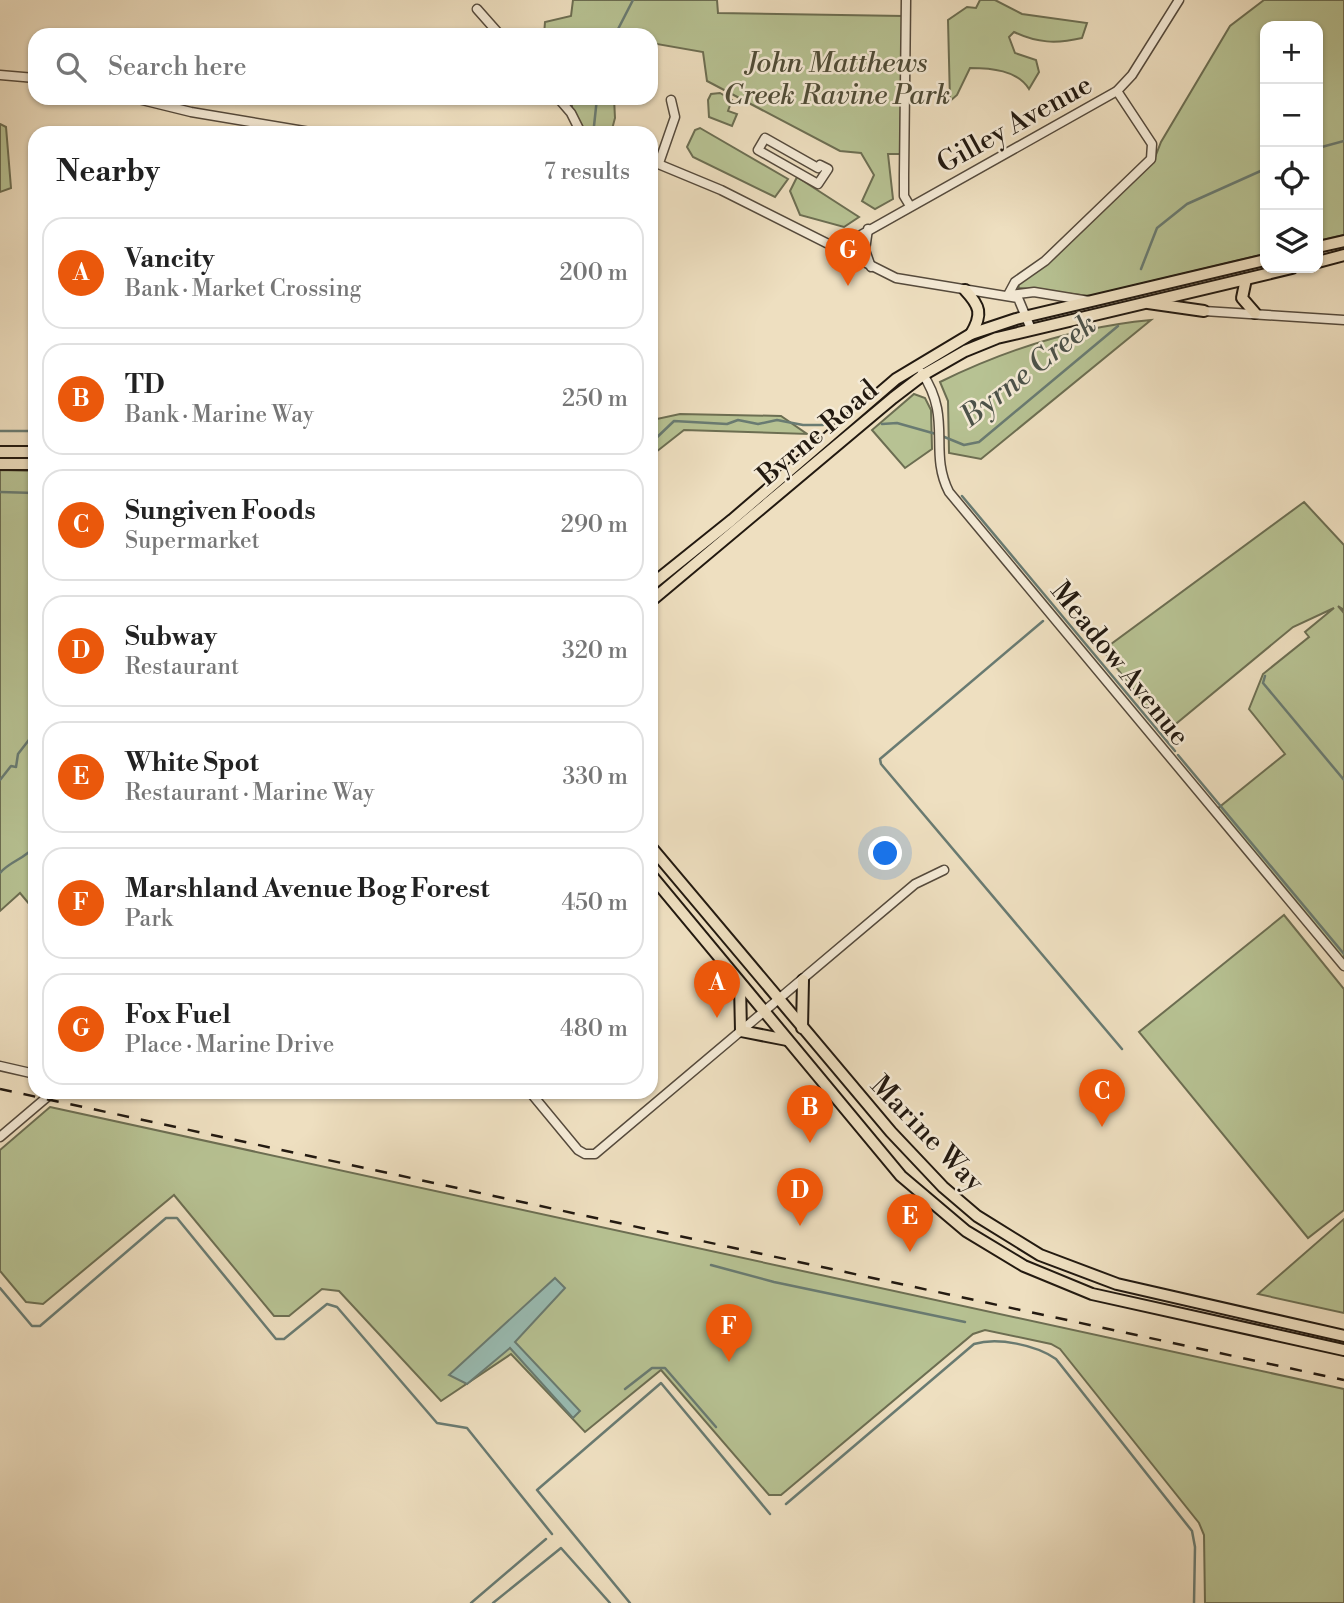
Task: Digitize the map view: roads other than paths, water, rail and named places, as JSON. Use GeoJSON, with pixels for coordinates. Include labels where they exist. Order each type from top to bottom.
{"type":"FeatureCollection","features":[{"type":"Feature","properties":{"kind":"main road"},"geometry":{"type":"LineString","coordinates":[[1323,246],[1344,241]]}},
{"type":"Feature","properties":{"kind":"main road"},"geometry":{"type":"LineString","coordinates":[[1323,261],[1344,255]]}},
{"type":"Feature","properties":{"kind":"main road","name":"Byrne Road"},"geometry":{"type":"LineString","coordinates":[[658,578],[917,364],[971,334],[1028,316],[1260,261]]}},
{"type":"Feature","properties":{"kind":"main road","name":"Byrne Road"},"geometry":{"type":"LineString","coordinates":[[658,595],[923,375],[965,351],[997,338],[1031,329],[1271,273]]}},
{"type":"Feature","properties":{"kind":"main road"},"geometry":{"type":"LineString","coordinates":[[1246,279],[1242,298],[1255,313]]}},
{"type":"Feature","properties":{"kind":"main road"},"geometry":{"type":"LineString","coordinates":[[965,290],[980,311],[971,334]]}},
{"type":"Feature","properties":{"kind":"main road"},"geometry":{"type":"LineString","coordinates":[[1146,302],[1204,311]]}},
{"type":"Feature","properties":{"kind":"main road"},"geometry":{"type":"LineString","coordinates":[[0,452],[28,452]]}},
{"type":"Feature","properties":{"kind":"main road"},"geometry":{"type":"LineString","coordinates":[[0,464],[28,464]]}},
{"type":"Feature","properties":{"kind":"main road","name":"Marine Way"},"geometry":{"type":"LineString","coordinates":[[658,855],[891,1132],[943,1186],[977,1216],[1040,1255],[1140,1291],[1344,1336]]}},
{"type":"Feature","properties":{"kind":"main road","name":"Marine Way"},"geometry":{"type":"LineString","coordinates":[[658,884],[916,1193],[993,1249],[1024,1266],[1092,1294],[1344,1350]]}},
{"type":"Feature","properties":{"kind":"main road"},"geometry":{"type":"LineString","coordinates":[[802,1028],[803,979]]}},
{"type":"Feature","properties":{"kind":"main road"},"geometry":{"type":"LineString","coordinates":[[740,985],[741,1031],[787,1040]]}},
{"type":"Feature","properties":{"kind":"street"},"geometry":{"type":"LineString","coordinates":[[906,0],[904,196],[910,206]]}},
{"type":"Feature","properties":{"kind":"street","name":"Gilley Avenue"},"geometry":{"type":"LineString","coordinates":[[836,249],[1117,91],[1132,75],[1179,0]]}},
{"type":"Feature","properties":{"kind":"street"},"geometry":{"type":"LineString","coordinates":[[477,9],[494,28]]}},
{"type":"Feature","properties":{"kind":"street"},"geometry":{"type":"LineString","coordinates":[[0,75],[28,77]]}},
{"type":"Feature","properties":{"kind":"street"},"geometry":{"type":"LineString","coordinates":[[1008,295],[1016,282],[1045,261],[1139,172],[1152,155],[1152,144],[1117,91]]}},
{"type":"Feature","properties":{"kind":"street"},"geometry":{"type":"LineString","coordinates":[[658,155],[675,117],[671,100]]}},
{"type":"Feature","properties":{"kind":"street"},"geometry":{"type":"LineString","coordinates":[[162,105],[274,126]]}},
{"type":"Feature","properties":{"kind":"street"},"geometry":{"type":"LineString","coordinates":[[564,105],[578,126]]}},
{"type":"Feature","properties":{"kind":"street"},"geometry":{"type":"LineString","coordinates":[[765,138],[818,167],[820,165],[828,169],[818,184],[758,150],[765,138]]}},
{"type":"Feature","properties":{"kind":"street"},"geometry":{"type":"LineString","coordinates":[[658,163],[721,190],[871,268],[913,283],[1018,298],[1028,316],[1031,329]]}},
{"type":"Feature","properties":{"kind":"street"},"geometry":{"type":"LineString","coordinates":[[868,229],[865,250],[871,268]]}},
{"type":"Feature","properties":{"kind":"street"},"geometry":{"type":"LineString","coordinates":[[1008,295],[1034,292],[1092,301]]}},
{"type":"Feature","properties":{"kind":"street"},"geometry":{"type":"LineString","coordinates":[[1204,311],[1344,320]]}},
{"type":"Feature","properties":{"kind":"street","name":"Meadow Avenue"},"geometry":{"type":"LineString","coordinates":[[917,364],[938,402],[942,476],[949,492],[1344,966]]}},
{"type":"Feature","properties":{"kind":"street"},"geometry":{"type":"LineString","coordinates":[[536,1099],[578,1150],[585,1154],[595,1154],[915,884],[944,870]]}},
{"type":"Feature","properties":{"kind":"street"},"geometry":{"type":"LineString","coordinates":[[0,1066],[28,1072]]}},
{"type":"Feature","properties":{"kind":"street"},"geometry":{"type":"LineString","coordinates":[[0,1137],[44,1099]]}},
{"type":"Feature","properties":{"kind":"water"},"geometry":{"type":"Polygon","coordinates":[[[555,1278],[565,1288],[515,1342],[580,1411],[573,1418],[510,1348],[467,1384],[449,1375],[555,1278]]]}},
{"type":"Feature","properties":{"kind":"waterway"},"geometry":{"type":"LineString","coordinates":[[619,28],[633,0]]}},
{"type":"Feature","properties":{"kind":"waterway"},"geometry":{"type":"LineString","coordinates":[[594,126],[596,105]]}},
{"type":"Feature","properties":{"kind":"waterway","name":"Byrne Creek"},"geometry":{"type":"LineString","coordinates":[[1322,147],[1344,141]]}},
{"type":"Feature","properties":{"kind":"waterway","name":"Byrne Creek"},"geometry":{"type":"LineString","coordinates":[[1141,269],[1157,228],[1187,204],[1260,171]]}},
{"type":"Feature","properties":{"kind":"waterway","name":"Byrne Creek"},"geometry":{"type":"LineString","coordinates":[[942,436],[964,445],[979,442],[1118,326]]}},
{"type":"Feature","properties":{"kind":"waterway","name":"Byrne Creek"},"geometry":{"type":"LineString","coordinates":[[658,436],[674,421],[727,424],[738,420],[758,424],[777,420],[803,425],[823,425]]}},
{"type":"Feature","properties":{"kind":"waterway","name":"Byrne Creek"},"geometry":{"type":"LineString","coordinates":[[882,424],[897,423],[936,434]]}},
{"type":"Feature","properties":{"kind":"waterway"},"geometry":{"type":"LineString","coordinates":[[0,431],[28,431]]}},
{"type":"Feature","properties":{"kind":"waterway"},"geometry":{"type":"LineString","coordinates":[[0,492],[28,493]]}},
{"type":"Feature","properties":{"kind":"waterway"},"geometry":{"type":"LineString","coordinates":[[962,496],[1175,751]]}},
{"type":"Feature","properties":{"kind":"waterway"},"geometry":{"type":"LineString","coordinates":[[1043,621],[880,759],[881,764],[1122,1049]]}},
{"type":"Feature","properties":{"kind":"waterway"},"geometry":{"type":"LineString","coordinates":[[1265,676],[1263,683],[1344,780]]}},
{"type":"Feature","properties":{"kind":"waterway"},"geometry":{"type":"LineString","coordinates":[[0,780],[11,766],[16,767],[18,754],[28,741]]}},
{"type":"Feature","properties":{"kind":"waterway"},"geometry":{"type":"LineString","coordinates":[[1178,755],[1344,954]]}},
{"type":"Feature","properties":{"kind":"waterway","name":"Byrne Creek"},"geometry":{"type":"LineString","coordinates":[[0,873],[28,853]]}},
{"type":"Feature","properties":{"kind":"waterway"},"geometry":{"type":"LineString","coordinates":[[0,1288],[32,1326],[40,1326],[166,1218],[177,1218],[276,1339],[284,1339],[327,1304],[337,1307],[437,1423],[467,1428],[552,1534]]}},
{"type":"Feature","properties":{"kind":"waterway"},"geometry":{"type":"LineString","coordinates":[[711,1265],[774,1282],[965,1322]]}},
{"type":"Feature","properties":{"kind":"waterway"},"geometry":{"type":"LineString","coordinates":[[786,1504],[974,1344],[994,1341],[1028,1346],[1056,1359],[1192,1531],[1195,1547],[1194,1603]]}},
{"type":"Feature","properties":{"kind":"waterway"},"geometry":{"type":"LineString","coordinates":[[625,1389],[652,1368],[665,1368],[716,1427]]}},
{"type":"Feature","properties":{"kind":"waterway"},"geometry":{"type":"LineString","coordinates":[[630,1603],[537,1490],[661,1383],[770,1514]]}},
{"type":"Feature","properties":{"kind":"waterway"},"geometry":{"type":"LineString","coordinates":[[471,1603],[546,1539]]}},
{"type":"Feature","properties":{"kind":"waterway"},"geometry":{"type":"LineString","coordinates":[[493,1603],[561,1548],[610,1603]]}},
{"type":"Feature","properties":{"kind":"railway"},"geometry":{"type":"LineString","coordinates":[[0,1089],[28,1095]]}},
{"type":"Feature","properties":{"kind":"railway"},"geometry":{"type":"LineString","coordinates":[[46,1099],[1344,1380]]}},
{"type":"Feature","properties":{"kind":"place","name":"Fox Fuel"},"geometry":{"type":"Point","coordinates":[848,286]}},
{"type":"Feature","properties":{"kind":"place","name":"Vancity"},"geometry":{"type":"Point","coordinates":[717,1018]}},
{"type":"Feature","properties":{"kind":"place","name":"Sungiven Foods"},"geometry":{"type":"Point","coordinates":[1102,1127]}},
{"type":"Feature","properties":{"kind":"place","name":"TD"},"geometry":{"type":"Point","coordinates":[810,1143]}},
{"type":"Feature","properties":{"kind":"place","name":"Subway"},"geometry":{"type":"Point","coordinates":[800,1226]}},
{"type":"Feature","properties":{"kind":"place","name":"White Spot"},"geometry":{"type":"Point","coordinates":[910,1252]}},
{"type":"Feature","properties":{"kind":"place","name":"Marshland Avenue Bog Forest"},"geometry":{"type":"Point","coordinates":[729,1362]}},
{"type":"Feature","properties":{"kind":"park label","name":"John Matthews Creek Ravine Park"},"geometry":{"type":"Point","coordinates":[837,78]}}]}
